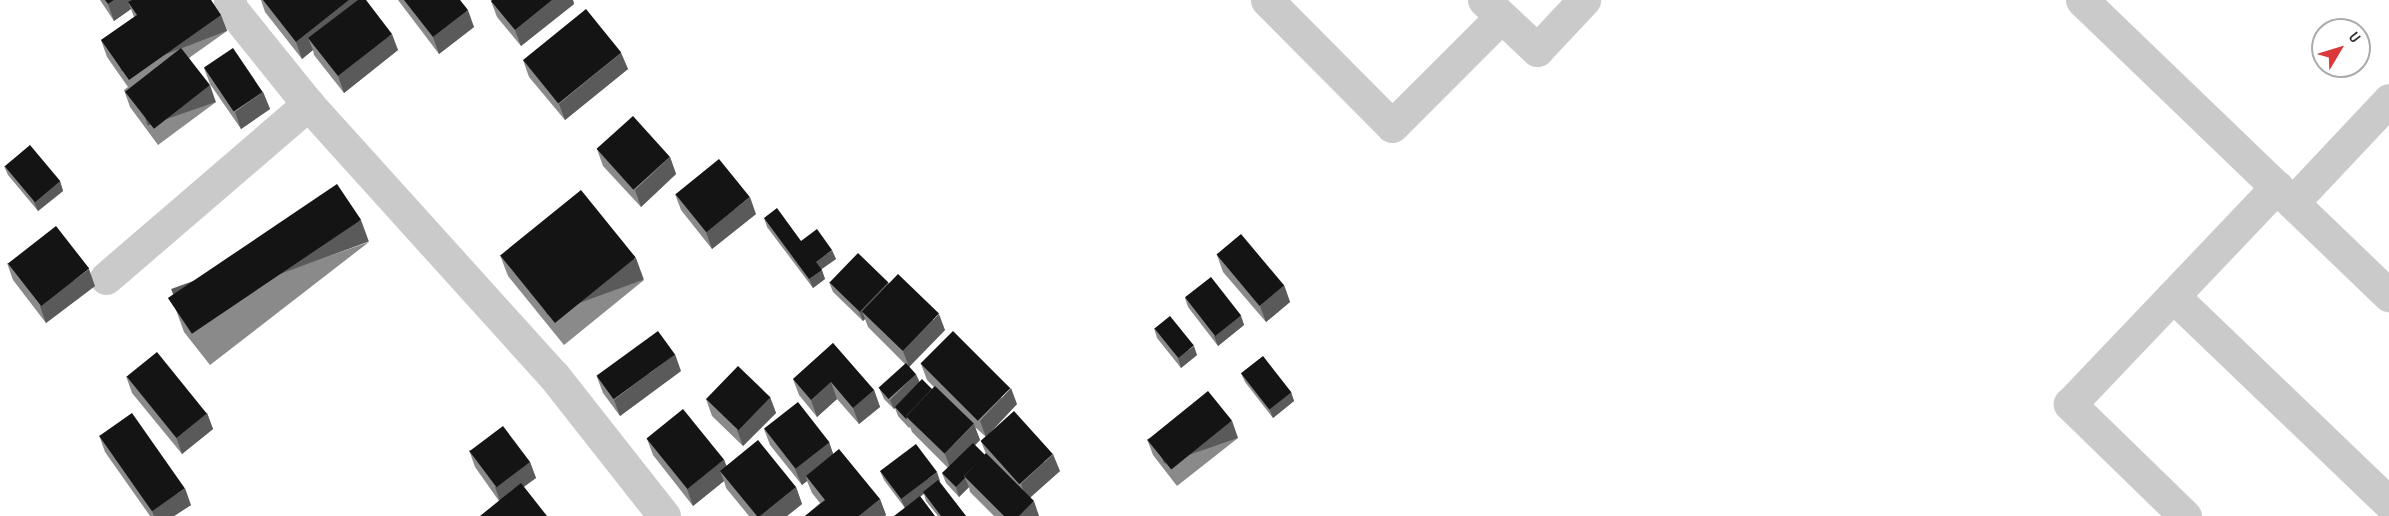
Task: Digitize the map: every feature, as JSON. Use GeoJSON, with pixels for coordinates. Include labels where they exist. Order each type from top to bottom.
{"type":"FeatureCollection","features":[{"type":"Feature","properties":{"kind":"street"},"geometry":{"type":"LineString","coordinates":[[231,0],[230,7],[308,104],[554,376],[664,516]]}},
{"type":"Feature","properties":{"kind":"street"},"geometry":{"type":"LineString","coordinates":[[1267,0],[1392,126],[1493,9],[1537,50],[1584,0]]}},
{"type":"Feature","properties":{"kind":"street"},"geometry":{"type":"LineString","coordinates":[[2082,0],[2389,295]]}},
{"type":"Feature","properties":{"kind":"street"},"geometry":{"type":"LineString","coordinates":[[2185,516],[2070,404],[2172,296],[2389,100]]}},
{"type":"Feature","properties":{"kind":"street"},"geometry":{"type":"LineString","coordinates":[[106,278],[308,104]]}},
{"type":"Feature","properties":{"kind":"street"},"geometry":{"type":"LineString","coordinates":[[2172,296],[2389,503]]}},
{"type":"Feature","properties":{"kind":"building"},"geometry":{"type":"Polygon","coordinates":[[[132,0],[211,0],[221,15],[129,80],[101,40],[137,15],[128,2],[132,0]]]}},
{"type":"Feature","properties":{"kind":"building"},"geometry":{"type":"Polygon","coordinates":[[[263,0],[349,0],[296,42],[263,0]]]}},
{"type":"Feature","properties":{"kind":"building"},"geometry":{"type":"Polygon","coordinates":[[[358,0],[366,0],[392,34],[338,76],[308,38],[358,0]]]}},
{"type":"Feature","properties":{"kind":"building"},"geometry":{"type":"Polygon","coordinates":[[[404,0],[460,0],[468,10],[433,37],[404,0]]]}},
{"type":"Feature","properties":{"kind":"building"},"geometry":{"type":"Polygon","coordinates":[[[492,0],[552,0],[515,30],[492,0]]]}},
{"type":"Feature","properties":{"kind":"building"},"geometry":{"type":"Polygon","coordinates":[[[586,9],[621,53],[558,103],[523,60],[586,9]]]}},
{"type":"Feature","properties":{"kind":"building"},"geometry":{"type":"Polygon","coordinates":[[[181,48],[210,85],[154,129],[125,92],[181,48]]]}},
{"type":"Feature","properties":{"kind":"building"},"geometry":{"type":"Polygon","coordinates":[[[233,48],[263,92],[234,112],[204,68],[233,48]]]}},
{"type":"Feature","properties":{"kind":"building"},"geometry":{"type":"Polygon","coordinates":[[[633,116],[670,157],[633,190],[597,149],[633,116]]]}},
{"type":"Feature","properties":{"kind":"building"},"geometry":{"type":"Polygon","coordinates":[[[30,145],[60,181],[35,202],[5,166],[30,145]]]}},
{"type":"Feature","properties":{"kind":"building"},"geometry":{"type":"Polygon","coordinates":[[[719,159],[750,197],[706,232],[675,194],[719,159]]]}},
{"type":"Feature","properties":{"kind":"building"},"geometry":{"type":"Polygon","coordinates":[[[337,184],[361,220],[192,334],[168,298],[337,184]]]}},
{"type":"Feature","properties":{"kind":"building"},"geometry":{"type":"Polygon","coordinates":[[[581,190],[636,258],[555,323],[500,255],[581,190]]]}},
{"type":"Feature","properties":{"kind":"building"},"geometry":{"type":"Polygon","coordinates":[[[777,208],[801,241],[817,229],[832,250],[816,262],[822,270],[809,279],[764,218],[777,208]]]}},
{"type":"Feature","properties":{"kind":"building"},"geometry":{"type":"Polygon","coordinates":[[[56,226],[89,269],[41,306],[8,264],[56,226]]]}},
{"type":"Feature","properties":{"kind":"building"},"geometry":{"type":"Polygon","coordinates":[[[1241,234],[1284,285],[1260,306],[1216,255],[1241,234]]]}},
{"type":"Feature","properties":{"kind":"building"},"geometry":{"type":"Polygon","coordinates":[[[858,253],[888,282],[860,312],[830,282],[858,253]]]}},
{"type":"Feature","properties":{"kind":"building"},"geometry":{"type":"Polygon","coordinates":[[[898,274],[939,314],[903,351],[862,311],[898,274]]]}},
{"type":"Feature","properties":{"kind":"building"},"geometry":{"type":"Polygon","coordinates":[[[1211,277],[1241,316],[1215,336],[1185,297],[1211,277]]]}},
{"type":"Feature","properties":{"kind":"building"},"geometry":{"type":"Polygon","coordinates":[[[1170,316],[1194,346],[1178,358],[1154,329],[1170,316]]]}},
{"type":"Feature","properties":{"kind":"building"},"geometry":{"type":"Polygon","coordinates":[[[658,331],[675,354],[614,399],[597,376],[658,331]]]}},
{"type":"Feature","properties":{"kind":"building"},"geometry":{"type":"Polygon","coordinates":[[[953,331],[1010,388],[978,421],[920,364],[953,331]]]}},
{"type":"Feature","properties":{"kind":"building"},"geometry":{"type":"Polygon","coordinates":[[[833,343],[874,390],[853,408],[831,382],[811,400],[793,379],[833,343]]]}},
{"type":"Feature","properties":{"kind":"building"},"geometry":{"type":"Polygon","coordinates":[[[157,352],[207,413],[176,438],[127,377],[157,352]]]}},
{"type":"Feature","properties":{"kind":"building"},"geometry":{"type":"Polygon","coordinates":[[[1263,356],[1291,392],[1269,409],[1241,373],[1263,356]]]}},
{"type":"Feature","properties":{"kind":"building"},"geometry":{"type":"Polygon","coordinates":[[[906,363],[916,374],[889,399],[879,388],[906,363]]]}},
{"type":"Feature","properties":{"kind":"building"},"geometry":{"type":"Polygon","coordinates":[[[738,366],[770,397],[738,430],[706,399],[738,366]]]}},
{"type":"Feature","properties":{"kind":"building"},"geometry":{"type":"Polygon","coordinates":[[[922,379],[932,389],[906,416],[906,419],[895,407],[922,379]]]}},
{"type":"Feature","properties":{"kind":"building"},"geometry":{"type":"Polygon","coordinates":[[[935,386],[974,424],[945,454],[906,416],[935,386]]]}},
{"type":"Feature","properties":{"kind":"building"},"geometry":{"type":"Polygon","coordinates":[[[1208,391],[1232,421],[1171,470],[1147,440],[1208,391]]]}},
{"type":"Feature","properties":{"kind":"building"},"geometry":{"type":"Polygon","coordinates":[[[798,402],[829,442],[796,469],[764,428],[798,402]]]}},
{"type":"Feature","properties":{"kind":"building"},"geometry":{"type":"Polygon","coordinates":[[[683,409],[724,460],[687,489],[646,439],[683,409]]]}},
{"type":"Feature","properties":{"kind":"building"},"geometry":{"type":"Polygon","coordinates":[[[1014,411],[1053,454],[1019,484],[981,441],[1014,411]]]}},
{"type":"Feature","properties":{"kind":"building"},"geometry":{"type":"Polygon","coordinates":[[[132,413],[185,488],[152,511],[99,436],[132,413]]]}},
{"type":"Feature","properties":{"kind":"building"},"geometry":{"type":"Polygon","coordinates":[[[503,426],[530,462],[497,487],[469,451],[503,426]]]}},
{"type":"Feature","properties":{"kind":"building"},"geometry":{"type":"Polygon","coordinates":[[[758,440],[796,487],[760,516],[757,516],[720,471],[758,440]]]}},
{"type":"Feature","properties":{"kind":"building"},"geometry":{"type":"Polygon","coordinates":[[[973,443],[985,455],[956,487],[942,473],[973,443]]]}},
{"type":"Feature","properties":{"kind":"building"},"geometry":{"type":"Polygon","coordinates":[[[916,444],[937,472],[901,499],[880,471],[916,444]]]}},
{"type":"Feature","properties":{"kind":"building"},"geometry":{"type":"Polygon","coordinates":[[[839,449],[880,499],[859,516],[805,516],[825,500],[806,476],[839,449]]]}},
{"type":"Feature","properties":{"kind":"building"},"geometry":{"type":"Polygon","coordinates":[[[986,453],[1034,501],[1019,516],[1004,516],[964,476],[986,453]]]}},
{"type":"Feature","properties":{"kind":"building"},"geometry":{"type":"Polygon","coordinates":[[[938,480],[966,516],[941,516],[923,492],[938,480]]]}},
{"type":"Feature","properties":{"kind":"building"},"geometry":{"type":"Polygon","coordinates":[[[521,483],[547,516],[480,516],[521,483]]]}},
{"type":"Feature","properties":{"kind":"building"},"geometry":{"type":"Polygon","coordinates":[[[920,496],[935,516],[894,516],[920,496]]]}}]}
